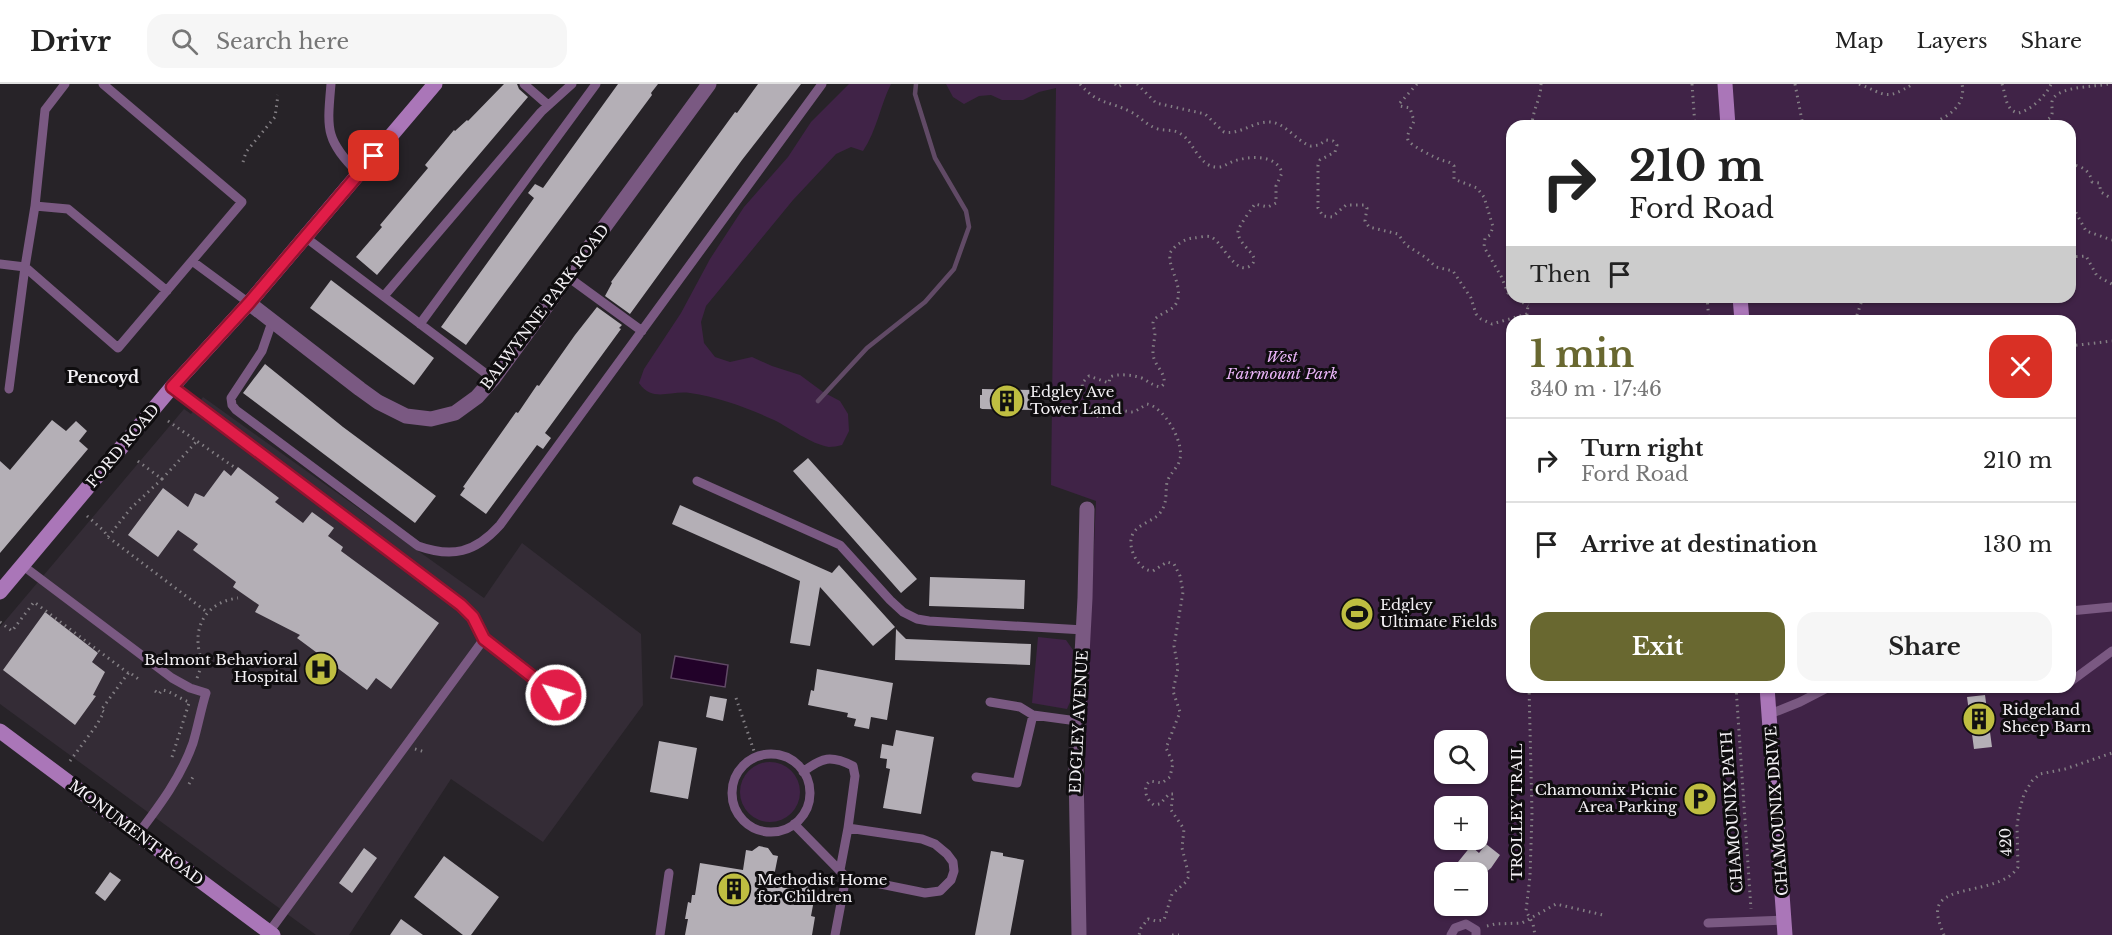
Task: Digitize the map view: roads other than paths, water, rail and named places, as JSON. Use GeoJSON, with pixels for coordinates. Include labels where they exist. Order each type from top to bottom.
{"type":"FeatureCollection","features":[{"type":"Feature","properties":{"kind":"main road","name":"FORD ROAD"},"geometry":{"type":"LineString","coordinates":[[0,592],[172,387],[249,303],[435,84]]}},
{"type":"Feature","properties":{"kind":"main road"},"geometry":{"type":"LineString","coordinates":[[1725,84],[1728,120]]}},
{"type":"Feature","properties":{"kind":"main road","name":"CHAMOUNIX DRIVE"},"geometry":{"type":"LineString","coordinates":[[1768,693],[1785,928]]}},
{"type":"Feature","properties":{"kind":"main road","name":"MONUMENT ROAD"},"geometry":{"type":"LineString","coordinates":[[0,731],[271,934]]}},
{"type":"Feature","properties":{"kind":"street","name":"BALWYNNE PARK ROAD"},"geometry":{"type":"LineString","coordinates":[[249,303],[369,395],[405,416],[431,419],[455,413],[477,397],[493,379],[709,84]]}},
{"type":"Feature","properties":{"kind":"street","name":"EDGLEY AVENUE"},"geometry":{"type":"LineString","coordinates":[[1079,935],[1075,806],[1077,721],[1084,630],[1087,509]]}},
{"type":"Feature","properties":{"kind":"lane"},"geometry":{"type":"LineString","coordinates":[[9,389],[35,206],[45,110],[65,84]]}},
{"type":"Feature","properties":{"kind":"lane"},"geometry":{"type":"LineString","coordinates":[[0,264],[25,267],[118,348],[242,202],[103,84]]}},
{"type":"Feature","properties":{"kind":"lane"},"geometry":{"type":"LineString","coordinates":[[331,84],[328,113],[332,140],[340,154],[359,174]]}},
{"type":"Feature","properties":{"kind":"lane"},"geometry":{"type":"LineString","coordinates":[[524,84],[548,105]]}},
{"type":"Feature","properties":{"kind":"lane"},"geometry":{"type":"LineString","coordinates":[[384,297],[548,105],[572,84]]}},
{"type":"Feature","properties":{"kind":"lane"},"geometry":{"type":"LineString","coordinates":[[420,324],[596,84]]}},
{"type":"Feature","properties":{"kind":"lane"},"geometry":{"type":"LineString","coordinates":[[272,322],[262,351],[231,398],[232,405],[417,546],[446,553],[467,549],[488,538],[822,84]]}},
{"type":"Feature","properties":{"kind":"lane"},"geometry":{"type":"LineString","coordinates":[[35,206],[68,209],[167,291]]}},
{"type":"Feature","properties":{"kind":"lane"},"geometry":{"type":"LineString","coordinates":[[305,237],[493,379]]}},
{"type":"Feature","properties":{"kind":"lane"},"geometry":{"type":"LineString","coordinates":[[192,261],[249,303]]}},
{"type":"Feature","properties":{"kind":"lane"},"geometry":{"type":"LineString","coordinates":[[568,277],[642,331]]}},
{"type":"Feature","properties":{"kind":"lane"},"geometry":{"type":"LineString","coordinates":[[172,387],[461,605],[473,617],[484,639],[556,695]]}},
{"type":"Feature","properties":{"kind":"lane"},"geometry":{"type":"LineString","coordinates":[[697,481],[840,545],[890,600],[903,612],[917,619],[1084,630]]}},
{"type":"Feature","properties":{"kind":"lane"},"geometry":{"type":"LineString","coordinates":[[22,565],[172,678],[190,688],[206,693],[193,743],[181,771],[173,787],[138,834]]}},
{"type":"Feature","properties":{"kind":"lane"},"geometry":{"type":"LineString","coordinates":[[2076,610],[2112,607]]}},
{"type":"Feature","properties":{"kind":"lane"},"geometry":{"type":"LineString","coordinates":[[271,934],[484,639]]}},
{"type":"Feature","properties":{"kind":"lane"},"geometry":{"type":"LineString","coordinates":[[2076,678],[2112,651]]}},
{"type":"Feature","properties":{"kind":"lane"},"geometry":{"type":"LineString","coordinates":[[1770,714],[1817,693]]}},
{"type":"Feature","properties":{"kind":"lane"},"geometry":{"type":"LineString","coordinates":[[990,702],[1020,707],[1034,716],[1077,721]]}},
{"type":"Feature","properties":{"kind":"lane"},"geometry":{"type":"LineString","coordinates":[[976,777],[1017,783],[1034,716]]}},
{"type":"Feature","properties":{"kind":"lane"},"geometry":{"type":"LineString","coordinates":[[771,754],[783,756],[795,763],[803,772],[810,796],[807,809],[794,824],[776,832],[763,832],[751,827],[741,819],[734,807],[731,795],[733,782],[747,762],[771,754]]}},
{"type":"Feature","properties":{"kind":"lane"},"geometry":{"type":"LineString","coordinates":[[803,772],[818,760],[831,758],[853,765],[855,776],[836,935]]}},
{"type":"Feature","properties":{"kind":"lane"},"geometry":{"type":"LineString","coordinates":[[794,824],[843,874],[925,892],[940,891],[951,880],[954,871],[953,862],[947,854],[928,841],[848,828]]}},
{"type":"Feature","properties":{"kind":"lane"},"geometry":{"type":"LineString","coordinates":[[660,935],[669,873]]}},
{"type":"Feature","properties":{"kind":"lane"},"geometry":{"type":"LineString","coordinates":[[1708,923],[1752,922],[1785,928]]}},
{"type":"Feature","properties":{"kind":"lane"},"geometry":{"type":"LineString","coordinates":[[1451,935],[1460,925],[1466,924],[1476,933]]}},
{"type":"Feature","properties":{"kind":"waterway"},"geometry":{"type":"LineString","coordinates":[[818,401],[867,348],[925,302],[954,269],[969,227],[966,211],[935,158],[915,94],[916,84]]}},
{"type":"Feature","properties":{"kind":"place","name":"Edgley Ave Tower Land"},"geometry":{"type":"Point","coordinates":[1007,401]}},
{"type":"Feature","properties":{"kind":"place","name":"Edgley Ultimate Fields"},"geometry":{"type":"Point","coordinates":[1357,614]}},
{"type":"Feature","properties":{"kind":"place","name":"Belmont Behavioral Hospital"},"geometry":{"type":"Point","coordinates":[321,669]}},
{"type":"Feature","properties":{"kind":"place","name":"Ridgeland Sheep Barn"},"geometry":{"type":"Point","coordinates":[1979,719]}},
{"type":"Feature","properties":{"kind":"place","name":"Chamounix Picnic Area Parking"},"geometry":{"type":"Point","coordinates":[1700,799]}},
{"type":"Feature","properties":{"kind":"place","name":"Methodist Home for Children"},"geometry":{"type":"Point","coordinates":[734,889]}},
{"type":"Feature","properties":{"kind":"district","name":"Pencoyd"},"geometry":{"type":"Point","coordinates":[103,377]}},
{"type":"Feature","properties":{"kind":"park label","name":"West Fairmount Park"},"geometry":{"type":"Point","coordinates":[1282,366]}}]}
